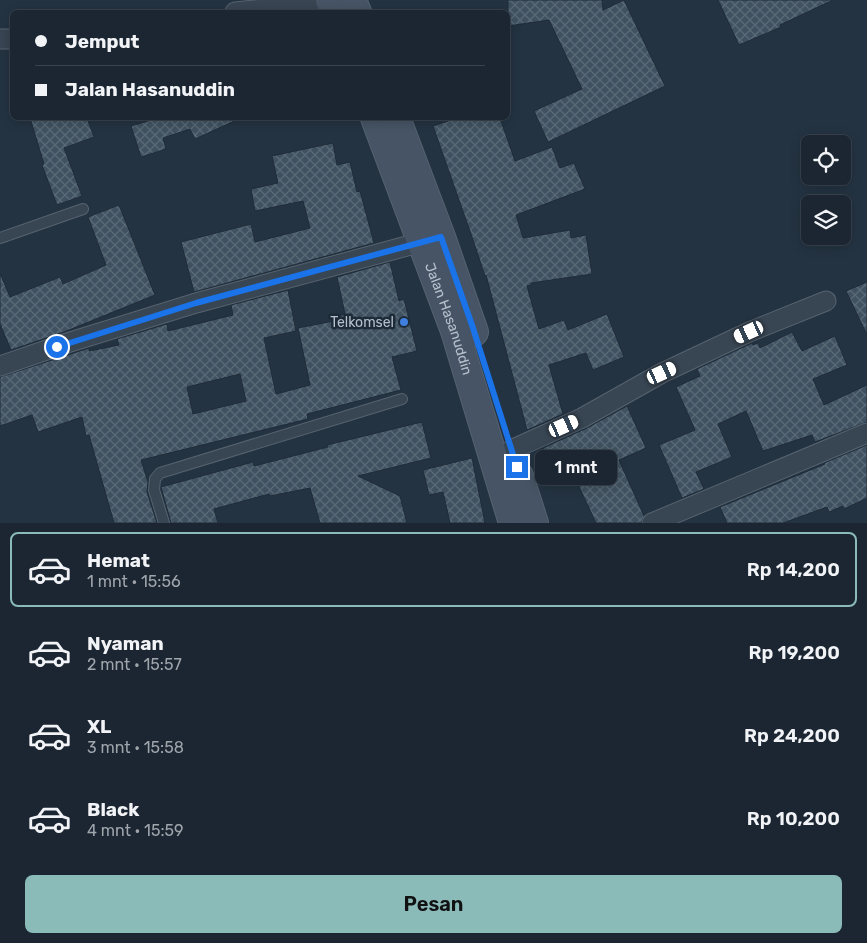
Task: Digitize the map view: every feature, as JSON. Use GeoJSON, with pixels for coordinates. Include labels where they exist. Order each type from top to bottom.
{"type":"FeatureCollection","features":[{"type":"Feature","properties":{"kind":"street"},"geometry":{"type":"LineString","coordinates":[[260,10],[337,4],[352,10]]}},
{"type":"Feature","properties":{"kind":"street","name":"Jalan Hasanuddin"},"geometry":{"type":"LineString","coordinates":[[376,120],[472,325],[534,523]]}},
{"type":"Feature","properties":{"kind":"street","name":"Jalan Hasanuddin"},"geometry":{"type":"LineString","coordinates":[[397,120],[455,331],[513,523]]}},
{"type":"Feature","properties":{"kind":"street"},"geometry":{"type":"LineString","coordinates":[[0,366],[196,303],[431,239]]}},
{"type":"Feature","properties":{"kind":"street"},"geometry":{"type":"LineString","coordinates":[[512,450],[582,418],[662,373],[749,332],[826,301]]}},
{"type":"Feature","properties":{"kind":"street"},"geometry":{"type":"LineString","coordinates":[[652,523],[867,433]]}},
{"type":"Feature","properties":{"kind":"lane"},"geometry":{"type":"LineString","coordinates":[[0,238],[83,209]]}},
{"type":"Feature","properties":{"kind":"lane"},"geometry":{"type":"LineString","coordinates":[[164,523],[154,490],[155,479],[160,473],[402,399]]}},
{"type":"Feature","properties":{"kind":"building"},"geometry":{"type":"Polygon","coordinates":[[[508,0],[602,0],[603,10],[624,0],[665,86],[548,142],[534,111],[582,89],[549,20],[510,26],[510,10],[508,10],[508,0]]]}},
{"type":"Feature","properties":{"kind":"building"},"geometry":{"type":"Polygon","coordinates":[[[718,0],[833,0],[780,25],[781,27],[739,45],[718,0]]]}},
{"type":"Feature","properties":{"kind":"building"},"geometry":{"type":"Polygon","coordinates":[[[31,120],[88,120],[94,137],[64,148],[82,196],[57,205],[42,165],[44,164],[31,120]]]}},
{"type":"Feature","properties":{"kind":"building"},"geometry":{"type":"Polygon","coordinates":[[[151,120],[237,120],[195,139],[190,129],[163,138],[166,149],[141,157],[131,126],[151,120]]]}},
{"type":"Feature","properties":{"kind":"building"},"geometry":{"type":"Polygon","coordinates":[[[451,120],[501,120],[515,161],[552,147],[560,168],[574,163],[585,189],[516,215],[523,238],[570,230],[571,238],[586,235],[592,274],[531,283],[531,285],[527,286],[539,329],[564,320],[568,330],[607,314],[624,357],[593,370],[586,353],[549,365],[563,414],[527,430],[486,275],[433,126],[451,120]]]}},
{"type":"Feature","properties":{"kind":"building"},"geometry":{"type":"Polygon","coordinates":[[[333,143],[337,165],[350,162],[357,192],[360,191],[374,243],[194,292],[181,242],[251,224],[255,242],[310,228],[303,201],[255,211],[251,189],[278,183],[272,156],[333,143]]]}},
{"type":"Feature","properties":{"kind":"building"},"geometry":{"type":"Polygon","coordinates":[[[119,205],[155,295],[64,332],[11,350],[0,324],[0,273],[10,297],[60,277],[63,284],[106,265],[88,217],[119,205]]]}},
{"type":"Feature","properties":{"kind":"building"},"geometry":{"type":"Polygon","coordinates":[[[390,262],[399,301],[404,299],[417,351],[392,357],[401,390],[307,414],[308,419],[141,460],[148,482],[147,492],[157,523],[114,523],[89,435],[86,436],[82,417],[38,432],[32,415],[0,426],[0,377],[89,348],[89,351],[119,345],[117,339],[167,324],[168,331],[233,315],[231,305],[288,290],[296,331],[264,338],[276,394],[310,385],[298,328],[339,320],[338,316],[345,314],[337,277],[390,262]],[[240,374],[187,387],[193,414],[246,401],[240,374]]]}},
{"type":"Feature","properties":{"kind":"building"},"geometry":{"type":"Polygon","coordinates":[[[867,282],[867,335],[846,291],[867,282]]]}},
{"type":"Feature","properties":{"kind":"building"},"geometry":{"type":"Polygon","coordinates":[[[792,332],[802,351],[835,336],[847,365],[813,379],[824,405],[867,385],[867,422],[815,442],[812,435],[763,451],[746,411],[718,424],[732,457],[696,472],[704,489],[682,498],[659,445],[695,430],[676,387],[700,376],[697,369],[752,343],[753,345],[758,343],[760,348],[792,332]]]}},
{"type":"Feature","properties":{"kind":"building"},"geometry":{"type":"Polygon","coordinates":[[[627,406],[646,448],[619,460],[644,516],[641,523],[596,523],[575,478],[556,484],[543,448],[587,428],[627,406]]]}},
{"type":"Feature","properties":{"kind":"building"},"geometry":{"type":"Polygon","coordinates":[[[422,422],[431,458],[358,476],[400,496],[407,523],[320,523],[310,488],[270,496],[269,494],[214,509],[218,523],[171,523],[161,487],[253,462],[254,466],[328,447],[327,445],[422,422]]]}},
{"type":"Feature","properties":{"kind":"building"},"geometry":{"type":"Polygon","coordinates":[[[867,445],[867,498],[844,509],[843,506],[829,512],[827,507],[783,523],[727,523],[720,507],[867,445]]]}},
{"type":"Feature","properties":{"kind":"building"},"geometry":{"type":"Polygon","coordinates":[[[472,458],[485,523],[450,523],[443,492],[429,495],[423,470],[472,458]]]}},
{"type":"Feature","properties":{"kind":"place","name":"Telkomsel"},"geometry":{"type":"Point","coordinates":[404,322]}},
{"type":"Feature","properties":{"kind":"route"},"geometry":{"type":"LineString","coordinates":[[57,347],[196,303],[441,237],[472,325],[517,467]]}}]}
